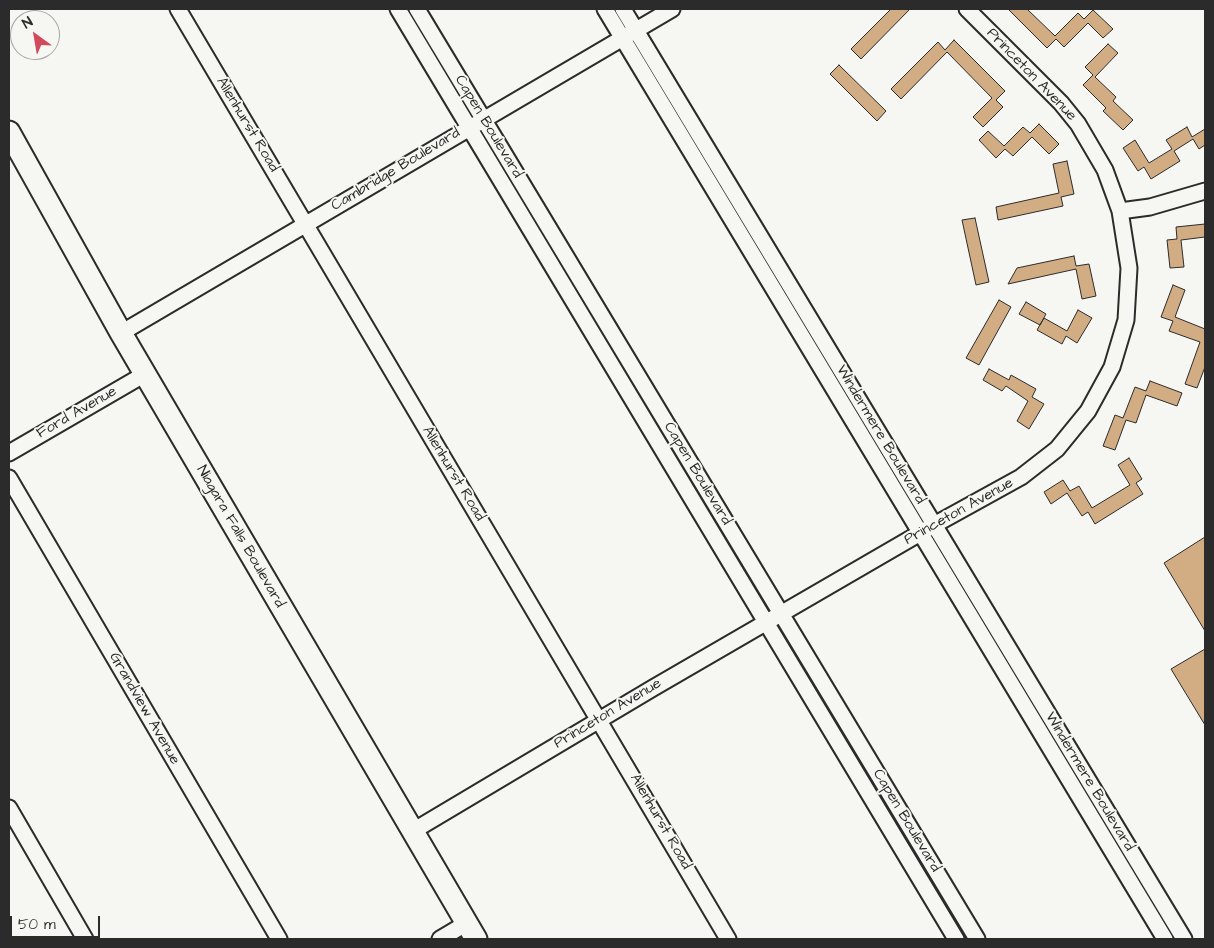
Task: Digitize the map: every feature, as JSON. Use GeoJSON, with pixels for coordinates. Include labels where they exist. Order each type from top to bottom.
{"type":"FeatureCollection","features":[{"type":"Feature","properties":{"kind":"main road","name":"Niagara Falls Boulevard"},"geometry":{"type":"LineString","coordinates":[[9,132],[145,374],[471,931]]}},
{"type":"Feature","properties":{"kind":"street","name":"Allenhurst Road"},"geometry":{"type":"LineString","coordinates":[[178,9],[728,939]]}},
{"type":"Feature","properties":{"kind":"street","name":"Capen Boulevard"},"geometry":{"type":"LineString","coordinates":[[398,9],[956,939]]}},
{"type":"Feature","properties":{"kind":"street","name":"Capen Boulevard"},"geometry":{"type":"LineString","coordinates":[[417,9],[977,939]]}},
{"type":"Feature","properties":{"kind":"street","name":"Windermere Boulevard"},"geometry":{"type":"LineString","coordinates":[[605,9],[1165,939]]}},
{"type":"Feature","properties":{"kind":"street","name":"Windermere Boulevard"},"geometry":{"type":"LineString","coordinates":[[623,9],[1184,939]]}},
{"type":"Feature","properties":{"kind":"street","name":"Cambridge Boulevard"},"geometry":{"type":"LineString","coordinates":[[122,333],[672,9]]}},
{"type":"Feature","properties":{"kind":"street","name":"Princeton Avenue"},"geometry":{"type":"LineString","coordinates":[[413,831],[920,533],[1021,477],[1038,465],[1074,431],[1101,390],[1120,344],[1129,295],[1127,246],[1120,212],[1105,170],[1078,124],[1061,103],[967,9]]}},
{"type":"Feature","properties":{"kind":"street"},"geometry":{"type":"LineString","coordinates":[[1120,212],[1160,205],[1205,191]]}},
{"type":"Feature","properties":{"kind":"street","name":"Ford Avenue"},"geometry":{"type":"LineString","coordinates":[[9,453],[145,374]]}},
{"type":"Feature","properties":{"kind":"street","name":"Grandview Avenue"},"geometry":{"type":"LineString","coordinates":[[9,478],[279,939]]}},
{"type":"Feature","properties":{"kind":"street"},"geometry":{"type":"LineString","coordinates":[[9,808],[85,939]]}},
{"type":"Feature","properties":{"kind":"street"},"geometry":{"type":"LineString","coordinates":[[440,939],[471,931]]}},
{"type":"Feature","properties":{"kind":"green space"},"geometry":{"type":"Polygon","coordinates":[[[405,9],[410,9],[468,110],[466,110],[405,9]]]}},
{"type":"Feature","properties":{"kind":"green space"},"geometry":{"type":"Polygon","coordinates":[[[486,136],[625,367],[624,370],[483,138],[486,136]]]}},
{"type":"Feature","properties":{"kind":"green space"},"geometry":{"type":"Polygon","coordinates":[[[636,388],[765,600],[764,603],[634,389],[636,388]]]}},
{"type":"Feature","properties":{"kind":"green space"},"geometry":{"type":"Polygon","coordinates":[[[784,634],[917,855],[916,858],[781,635],[784,634]]]}},
{"type":"Feature","properties":{"kind":"green space"},"geometry":{"type":"Polygon","coordinates":[[[1036,706],[1120,845],[1118,847],[1032,708],[1036,706]]]}},
{"type":"Feature","properties":{"kind":"green space"},"geometry":{"type":"Polygon","coordinates":[[[928,877],[931,878],[968,939],[962,939],[928,877]]]}},
{"type":"Feature","properties":{"kind":"building"},"geometry":{"type":"Polygon","coordinates":[[[891,9],[910,9],[861,59],[851,49],[891,9]]]}},
{"type":"Feature","properties":{"kind":"building"},"geometry":{"type":"Polygon","coordinates":[[[1008,9],[1027,9],[1055,36],[1078,13],[1084,19],[1093,10],[1113,29],[1103,38],[1088,23],[1064,47],[1056,39],[1047,48],[1008,9]]]}},
{"type":"Feature","properties":{"kind":"building"},"geometry":{"type":"Polygon","coordinates":[[[954,40],[1005,91],[996,100],[1003,107],[983,127],[973,117],[992,98],[947,52],[901,99],[891,89],[938,42],[945,50],[954,40]]]}},
{"type":"Feature","properties":{"kind":"building"},"geometry":{"type":"Polygon","coordinates":[[[1108,44],[1118,53],[1095,77],[1116,97],[1113,101],[1133,120],[1123,130],[1103,111],[1106,108],[1083,85],[1093,75],[1085,67],[1108,44]]]}},
{"type":"Feature","properties":{"kind":"building"},"geometry":{"type":"Polygon","coordinates":[[[839,65],[886,111],[877,121],[830,74],[839,65]]]}},
{"type":"Feature","properties":{"kind":"building"},"geometry":{"type":"Polygon","coordinates":[[[1039,124],[1059,144],[1049,154],[1032,137],[1013,156],[1005,149],[996,158],[979,140],[988,131],[1004,146],[1023,127],[1030,133],[1039,124]]]}},
{"type":"Feature","properties":{"kind":"building"},"geometry":{"type":"Polygon","coordinates":[[[1187,127],[1192,137],[1205,129],[1205,145],[1199,149],[1193,139],[1174,151],[1180,161],[1151,179],[1144,167],[1138,171],[1123,148],[1135,140],[1149,163],[1172,149],[1166,140],[1187,127]]]}},
{"type":"Feature","properties":{"kind":"building"},"geometry":{"type":"Polygon","coordinates":[[[1067,161],[1074,194],[1061,197],[1063,206],[998,220],[996,207],[1059,193],[1053,164],[1067,161]]]}},
{"type":"Feature","properties":{"kind":"building"},"geometry":{"type":"Polygon","coordinates":[[[975,218],[989,282],[976,285],[962,220],[975,218]]]}},
{"type":"Feature","properties":{"kind":"building"},"geometry":{"type":"Polygon","coordinates":[[[1205,224],[1205,237],[1181,240],[1184,267],[1170,268],[1167,240],[1177,239],[1176,227],[1205,224]]]}},
{"type":"Feature","properties":{"kind":"building"},"geometry":{"type":"Polygon","coordinates":[[[1074,256],[1076,266],[1089,264],[1096,296],[1082,299],[1076,269],[1008,284],[1017,268],[1074,256]]]}},
{"type":"Feature","properties":{"kind":"building"},"geometry":{"type":"Polygon","coordinates":[[[1173,285],[1185,290],[1175,317],[1205,329],[1205,367],[1197,388],[1185,384],[1200,342],[1169,331],[1173,321],[1161,317],[1173,285]]]}},
{"type":"Feature","properties":{"kind":"building"},"geometry":{"type":"Polygon","coordinates":[[[999,300],[1011,307],[979,365],[966,358],[999,300]]]}},
{"type":"Feature","properties":{"kind":"building"},"geometry":{"type":"Polygon","coordinates":[[[1026,302],[1046,314],[1040,325],[1019,314],[1026,302]]]}},
{"type":"Feature","properties":{"kind":"building"},"geometry":{"type":"Polygon","coordinates":[[[1078,310],[1092,318],[1077,343],[1066,336],[1062,344],[1037,330],[1044,318],[1067,331],[1078,310]]]}},
{"type":"Feature","properties":{"kind":"building"},"geometry":{"type":"Polygon","coordinates":[[[989,369],[1009,380],[1011,375],[1036,389],[1032,397],[1044,404],[1029,429],[1017,421],[1028,401],[1006,386],[1002,391],[983,380],[989,369]]]}},
{"type":"Feature","properties":{"kind":"building"},"geometry":{"type":"Polygon","coordinates":[[[1150,381],[1182,393],[1177,406],[1146,395],[1136,423],[1126,420],[1115,450],[1103,446],[1115,415],[1123,418],[1135,387],[1146,391],[1150,381]]]}},
{"type":"Feature","properties":{"kind":"building"},"geometry":{"type":"Polygon","coordinates":[[[1129,458],[1142,479],[1136,483],[1143,494],[1095,524],[1088,512],[1082,516],[1067,493],[1051,504],[1044,492],[1063,480],[1070,491],[1079,486],[1092,508],[1130,485],[1118,465],[1129,458]]]}},
{"type":"Feature","properties":{"kind":"building"},"geometry":{"type":"Polygon","coordinates":[[[1205,537],[1205,631],[1164,563],[1205,537]]]}},
{"type":"Feature","properties":{"kind":"building"},"geometry":{"type":"Polygon","coordinates":[[[1205,649],[1205,725],[1171,669],[1205,649]]]}}]}
